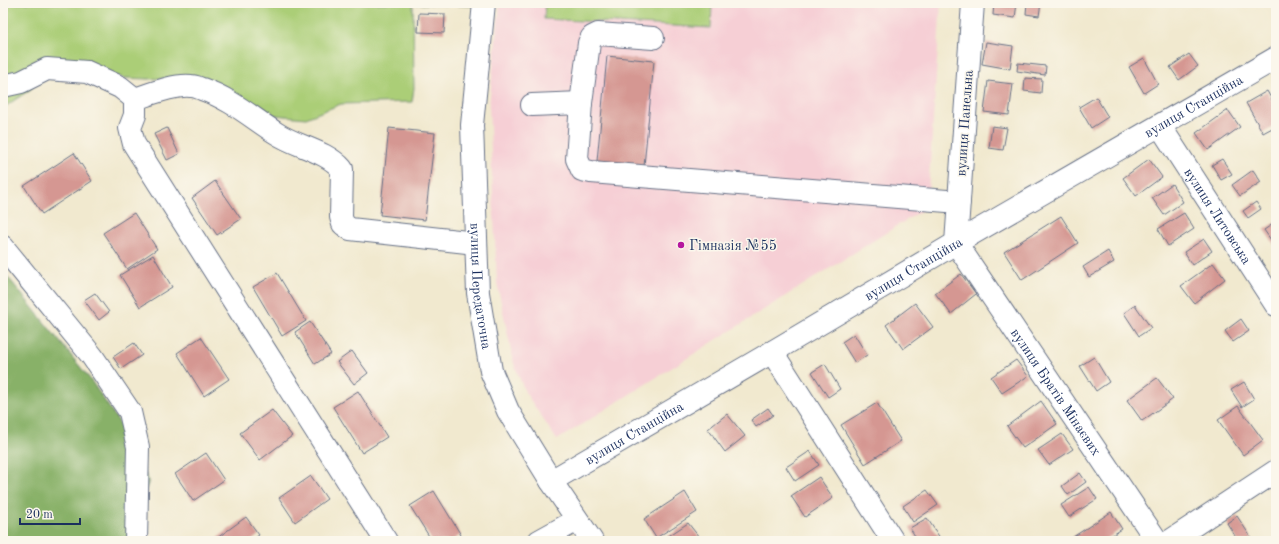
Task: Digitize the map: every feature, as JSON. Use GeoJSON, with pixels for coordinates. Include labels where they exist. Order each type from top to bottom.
{"type":"FeatureCollection","features":[{"type":"Feature","properties":{"kind":"street","name":"вулиця Передаточна"},"geometry":{"type":"LineString","coordinates":[[484,3],[472,125],[478,293],[491,371],[508,411],[551,481],[592,541]]}},
{"type":"Feature","properties":{"kind":"street","name":"вулиця Панельна"},"geometry":{"type":"LineString","coordinates":[[956,243],[973,3]]}},
{"type":"Feature","properties":{"kind":"street"},"geometry":{"type":"LineString","coordinates":[[653,38],[598,34],[592,37],[589,43],[581,103],[577,159],[582,170],[591,172],[959,202]]}},
{"type":"Feature","properties":{"kind":"street","name":"вулиця Станційна"},"geometry":{"type":"LineString","coordinates":[[551,481],[956,243],[1276,58]]}},
{"type":"Feature","properties":{"kind":"street"},"geometry":{"type":"LineString","coordinates":[[3,86],[21,82],[47,69],[87,72],[120,87],[135,99]]}},
{"type":"Feature","properties":{"kind":"street"},"geometry":{"type":"LineString","coordinates":[[135,99],[166,88],[191,85],[215,93],[246,111],[277,134],[336,162],[342,169],[341,217],[343,224],[350,229],[476,243]]}},
{"type":"Feature","properties":{"kind":"street"},"geometry":{"type":"LineString","coordinates":[[135,99],[135,115],[130,128],[134,144],[386,541]]}},
{"type":"Feature","properties":{"kind":"street"},"geometry":{"type":"LineString","coordinates":[[532,105],[581,103]]}},
{"type":"Feature","properties":{"kind":"street","name":"вулиця Литовська"},"geometry":{"type":"LineString","coordinates":[[1160,126],[1276,305]]}},
{"type":"Feature","properties":{"kind":"street","name":"вулиця Братів Мінаєвих"},"geometry":{"type":"LineString","coordinates":[[956,243],[1157,541]]}},
{"type":"Feature","properties":{"kind":"street"},"geometry":{"type":"LineString","coordinates":[[3,246],[92,356],[130,412],[138,447],[136,541]]}},
{"type":"Feature","properties":{"kind":"street"},"geometry":{"type":"LineString","coordinates":[[772,352],[893,541]]}},
{"type":"Feature","properties":{"kind":"street"},"geometry":{"type":"LineString","coordinates":[[1170,541],[1276,471]]}},
{"type":"Feature","properties":{"kind":"street"},"geometry":{"type":"LineString","coordinates":[[539,541],[577,520]]}},
{"type":"Feature","properties":{"kind":"shaded area","name":"Гімназія №55"},"geometry":{"type":"Polygon","coordinates":[[[500,3],[941,3],[927,207],[557,440],[525,392],[514,364],[497,283],[489,106],[500,3]]]}},
{"type":"Feature","properties":{"kind":"green space"},"geometry":{"type":"Polygon","coordinates":[[[3,3],[473,3],[472,6],[413,4],[414,88],[412,102],[341,104],[306,118],[264,114],[214,83],[195,75],[174,78],[125,78],[54,62],[31,89],[3,108],[3,3]]]}},
{"type":"Feature","properties":{"kind":"green space"},"geometry":{"type":"Polygon","coordinates":[[[545,3],[712,3],[711,28],[544,19],[545,3]]]}},
{"type":"Feature","properties":{"kind":"green space"},"geometry":{"type":"Polygon","coordinates":[[[3,271],[90,379],[119,422],[149,481],[140,506],[141,541],[3,541],[3,271]]]}},
{"type":"Feature","properties":{"kind":"building"},"geometry":{"type":"Polygon","coordinates":[[[994,3],[1017,3],[1015,18],[993,15],[994,3]]]}},
{"type":"Feature","properties":{"kind":"building"},"geometry":{"type":"Polygon","coordinates":[[[1027,3],[1041,3],[1039,16],[1026,14],[1027,3]]]}},
{"type":"Feature","properties":{"kind":"building"},"geometry":{"type":"Polygon","coordinates":[[[419,13],[445,14],[444,33],[418,32],[419,13]]]}},
{"type":"Feature","properties":{"kind":"building"},"geometry":{"type":"Polygon","coordinates":[[[986,42],[1013,46],[1010,69],[982,64],[986,42]]]}},
{"type":"Feature","properties":{"kind":"building"},"geometry":{"type":"Polygon","coordinates":[[[1189,54],[1198,66],[1179,80],[1170,67],[1189,54]]]}},
{"type":"Feature","properties":{"kind":"building"},"geometry":{"type":"Polygon","coordinates":[[[607,56],[654,61],[644,166],[597,161],[607,56]]]}},
{"type":"Feature","properties":{"kind":"building"},"geometry":{"type":"Polygon","coordinates":[[[1144,58],[1158,84],[1144,93],[1129,67],[1144,58]]]}},
{"type":"Feature","properties":{"kind":"building"},"geometry":{"type":"Polygon","coordinates":[[[1018,63],[1046,66],[1045,75],[1017,71],[1018,63]]]}},
{"type":"Feature","properties":{"kind":"building"},"geometry":{"type":"Polygon","coordinates":[[[1025,78],[1042,79],[1041,93],[1024,91],[1025,78]]]}},
{"type":"Feature","properties":{"kind":"building"},"geometry":{"type":"Polygon","coordinates":[[[988,81],[1013,84],[1009,115],[984,112],[988,81]]]}},
{"type":"Feature","properties":{"kind":"building"},"geometry":{"type":"Polygon","coordinates":[[[1267,91],[1276,107],[1276,126],[1263,133],[1246,103],[1267,91]]]}},
{"type":"Feature","properties":{"kind":"building"},"geometry":{"type":"Polygon","coordinates":[[[1096,97],[1108,117],[1091,128],[1079,107],[1096,97]]]}},
{"type":"Feature","properties":{"kind":"building"},"geometry":{"type":"Polygon","coordinates":[[[1228,110],[1240,127],[1208,150],[1196,133],[1228,110]]]}},
{"type":"Feature","properties":{"kind":"building"},"geometry":{"type":"Polygon","coordinates":[[[992,126],[1007,128],[1003,150],[989,148],[992,126]]]}},
{"type":"Feature","properties":{"kind":"building"},"geometry":{"type":"Polygon","coordinates":[[[167,128],[179,154],[167,160],[154,134],[167,128]]]}},
{"type":"Feature","properties":{"kind":"building"},"geometry":{"type":"Polygon","coordinates":[[[389,128],[435,133],[425,220],[380,215],[389,128]]]}},
{"type":"Feature","properties":{"kind":"building"},"geometry":{"type":"Polygon","coordinates":[[[74,153],[92,181],[42,214],[24,186],[74,153]]]}},
{"type":"Feature","properties":{"kind":"building"},"geometry":{"type":"Polygon","coordinates":[[[1149,159],[1162,177],[1136,196],[1123,178],[1149,159]]]}},
{"type":"Feature","properties":{"kind":"building"},"geometry":{"type":"Polygon","coordinates":[[[1222,159],[1232,174],[1221,180],[1212,165],[1222,159]]]}},
{"type":"Feature","properties":{"kind":"building"},"geometry":{"type":"Polygon","coordinates":[[[1253,170],[1261,182],[1240,196],[1232,185],[1253,170]]]}},
{"type":"Feature","properties":{"kind":"building"},"geometry":{"type":"Polygon","coordinates":[[[215,181],[241,219],[217,235],[192,198],[215,181]]]}},
{"type":"Feature","properties":{"kind":"building"},"geometry":{"type":"Polygon","coordinates":[[[1172,184],[1183,202],[1164,215],[1152,198],[1172,184]]]}},
{"type":"Feature","properties":{"kind":"building"},"geometry":{"type":"Polygon","coordinates":[[[1256,202],[1261,209],[1248,218],[1243,211],[1256,202]]]}},
{"type":"Feature","properties":{"kind":"building"},"geometry":{"type":"Polygon","coordinates":[[[134,213],[157,249],[127,269],[103,233],[134,213]]]}},
{"type":"Feature","properties":{"kind":"building"},"geometry":{"type":"Polygon","coordinates":[[[1184,213],[1194,229],[1168,246],[1158,229],[1184,213]]]}},
{"type":"Feature","properties":{"kind":"building"},"geometry":{"type":"Polygon","coordinates":[[[1061,216],[1078,243],[1022,280],[1004,252],[1061,216]]]}},
{"type":"Feature","properties":{"kind":"building"},"geometry":{"type":"Polygon","coordinates":[[[1276,222],[1276,247],[1264,230],[1276,222]]]}},
{"type":"Feature","properties":{"kind":"building"},"geometry":{"type":"Polygon","coordinates":[[[1204,239],[1212,251],[1192,265],[1184,252],[1204,239]]]}},
{"type":"Feature","properties":{"kind":"building"},"geometry":{"type":"Polygon","coordinates":[[[1108,251],[1114,262],[1089,277],[1083,267],[1108,251]]]}},
{"type":"Feature","properties":{"kind":"building"},"geometry":{"type":"Polygon","coordinates":[[[153,255],[172,287],[140,307],[120,275],[153,255]]]}},
{"type":"Feature","properties":{"kind":"building"},"geometry":{"type":"Polygon","coordinates":[[[1213,263],[1225,279],[1194,303],[1181,286],[1213,263]]]}},
{"type":"Feature","properties":{"kind":"building"},"geometry":{"type":"Polygon","coordinates":[[[277,273],[306,321],[282,336],[253,287],[277,273]]]}},
{"type":"Feature","properties":{"kind":"building"},"geometry":{"type":"Polygon","coordinates":[[[961,274],[976,294],[951,314],[935,293],[961,274]]]}},
{"type":"Feature","properties":{"kind":"building"},"geometry":{"type":"Polygon","coordinates":[[[95,293],[109,312],[99,320],[84,300],[95,293]]]}},
{"type":"Feature","properties":{"kind":"building"},"geometry":{"type":"Polygon","coordinates":[[[915,303],[933,327],[903,349],[886,325],[915,303]]]}},
{"type":"Feature","properties":{"kind":"building"},"geometry":{"type":"Polygon","coordinates":[[[1135,305],[1151,328],[1139,336],[1124,313],[1135,305]]]}},
{"type":"Feature","properties":{"kind":"building"},"geometry":{"type":"Polygon","coordinates":[[[1241,319],[1249,331],[1233,342],[1225,331],[1241,319]]]}},
{"type":"Feature","properties":{"kind":"building"},"geometry":{"type":"Polygon","coordinates":[[[310,322],[331,354],[315,364],[295,332],[310,322]]]}},
{"type":"Feature","properties":{"kind":"building"},"geometry":{"type":"Polygon","coordinates":[[[854,334],[867,355],[855,363],[842,342],[854,334]]]}},
{"type":"Feature","properties":{"kind":"building"},"geometry":{"type":"Polygon","coordinates":[[[201,337],[229,379],[204,396],[177,353],[201,337]]]}},
{"type":"Feature","properties":{"kind":"building"},"geometry":{"type":"Polygon","coordinates":[[[134,343],[142,355],[121,369],[113,357],[134,343]]]}},
{"type":"Feature","properties":{"kind":"building"},"geometry":{"type":"Polygon","coordinates":[[[352,351],[368,373],[354,384],[337,362],[352,351]]]}},
{"type":"Feature","properties":{"kind":"building"},"geometry":{"type":"Polygon","coordinates":[[[1094,357],[1109,382],[1096,391],[1080,366],[1094,357]]]}},
{"type":"Feature","properties":{"kind":"building"},"geometry":{"type":"Polygon","coordinates":[[[1016,360],[1028,376],[1002,393],[991,377],[1016,360]]]}},
{"type":"Feature","properties":{"kind":"building"},"geometry":{"type":"Polygon","coordinates":[[[825,364],[840,389],[828,397],[812,372],[825,364]]]}},
{"type":"Feature","properties":{"kind":"building"},"geometry":{"type":"Polygon","coordinates":[[[1157,378],[1173,399],[1142,421],[1127,400],[1157,378]]]}},
{"type":"Feature","properties":{"kind":"building"},"geometry":{"type":"Polygon","coordinates":[[[1244,382],[1254,399],[1242,407],[1231,390],[1244,382]]]}},
{"type":"Feature","properties":{"kind":"building"},"geometry":{"type":"Polygon","coordinates":[[[358,391],[387,437],[362,453],[333,407],[358,391]]]}},
{"type":"Feature","properties":{"kind":"building"},"geometry":{"type":"Polygon","coordinates":[[[1041,401],[1057,424],[1023,448],[1007,426],[1041,401]]]}},
{"type":"Feature","properties":{"kind":"building"},"geometry":{"type":"Polygon","coordinates":[[[877,403],[901,441],[865,464],[841,425],[877,403]]]}},
{"type":"Feature","properties":{"kind":"building"},"geometry":{"type":"Polygon","coordinates":[[[1238,406],[1263,440],[1243,455],[1218,420],[1238,406]]]}},
{"type":"Feature","properties":{"kind":"building"},"geometry":{"type":"Polygon","coordinates":[[[768,408],[773,415],[756,427],[751,420],[768,408]]]}},
{"type":"Feature","properties":{"kind":"building"},"geometry":{"type":"Polygon","coordinates":[[[272,410],[292,436],[260,460],[240,433],[272,410]]]}},
{"type":"Feature","properties":{"kind":"building"},"geometry":{"type":"Polygon","coordinates":[[[727,414],[745,436],[725,452],[708,429],[727,414]]]}},
{"type":"Feature","properties":{"kind":"building"},"geometry":{"type":"Polygon","coordinates":[[[1062,434],[1073,449],[1049,465],[1038,450],[1062,434]]]}},
{"type":"Feature","properties":{"kind":"building"},"geometry":{"type":"Polygon","coordinates":[[[810,451],[819,465],[795,481],[786,467],[810,451]]]}},
{"type":"Feature","properties":{"kind":"building"},"geometry":{"type":"Polygon","coordinates":[[[206,453],[224,480],[193,501],[175,474],[206,453]]]}},
{"type":"Feature","properties":{"kind":"building"},"geometry":{"type":"Polygon","coordinates":[[[1080,473],[1086,482],[1068,495],[1062,486],[1080,473]]]}},
{"type":"Feature","properties":{"kind":"building"},"geometry":{"type":"Polygon","coordinates":[[[311,476],[327,499],[295,522],[279,498],[311,476]]]}},
{"type":"Feature","properties":{"kind":"building"},"geometry":{"type":"Polygon","coordinates":[[[819,477],[833,498],[805,517],[791,496],[819,477]]]}},
{"type":"Feature","properties":{"kind":"building"},"geometry":{"type":"Polygon","coordinates":[[[1089,487],[1097,499],[1069,517],[1061,505],[1089,487]]]}},
{"type":"Feature","properties":{"kind":"building"},"geometry":{"type":"Polygon","coordinates":[[[927,490],[938,505],[913,522],[903,506],[927,490]]]}},
{"type":"Feature","properties":{"kind":"building"},"geometry":{"type":"Polygon","coordinates":[[[434,491],[461,535],[451,541],[432,541],[410,506],[434,491]]]}},
{"type":"Feature","properties":{"kind":"building"},"geometry":{"type":"Polygon","coordinates":[[[685,492],[697,512],[656,538],[644,519],[685,492]]]}},
{"type":"Feature","properties":{"kind":"building"},"geometry":{"type":"Polygon","coordinates":[[[1111,512],[1122,529],[1103,541],[1076,541],[1073,537],[1111,512]]]}},
{"type":"Feature","properties":{"kind":"building"},"geometry":{"type":"Polygon","coordinates":[[[1237,516],[1252,539],[1250,541],[1238,541],[1227,523],[1237,516]]]}},
{"type":"Feature","properties":{"kind":"building"},"geometry":{"type":"Polygon","coordinates":[[[246,517],[259,535],[251,541],[213,541],[246,517]]]}},
{"type":"Feature","properties":{"kind":"building"},"geometry":{"type":"Polygon","coordinates":[[[927,518],[942,541],[918,541],[910,528],[927,518]]]}},
{"type":"Feature","properties":{"kind":"building"},"geometry":{"type":"Polygon","coordinates":[[[688,523],[699,537],[694,541],[661,541],[688,523]]]}},
{"type":"Feature","properties":{"kind":"place","name":"Гімназія №55"},"geometry":{"type":"Point","coordinates":[681,245]}}]}
